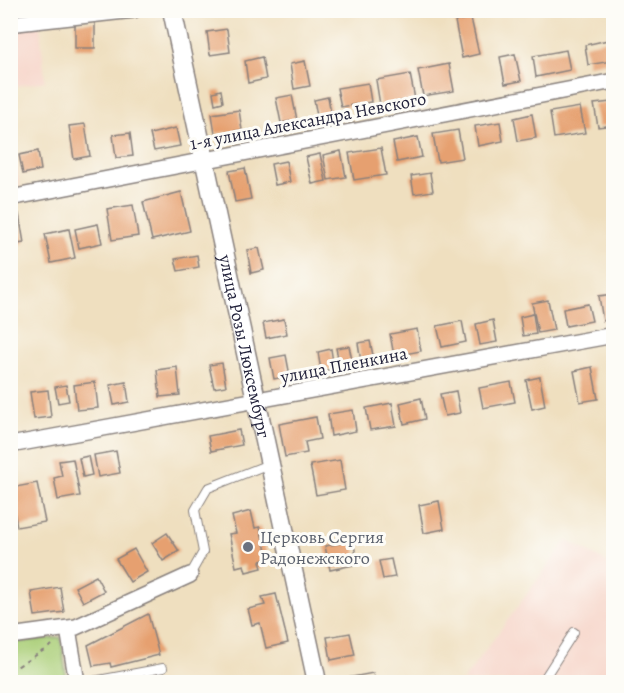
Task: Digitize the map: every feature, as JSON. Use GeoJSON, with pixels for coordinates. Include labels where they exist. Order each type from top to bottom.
{"type":"FeatureCollection","features":[{"type":"Feature","properties":{"kind":"street"},"geometry":{"type":"LineString","coordinates":[[10,21],[134,10]]}},
{"type":"Feature","properties":{"kind":"street","name":"улица Розы Люксембург"},"geometry":{"type":"LineString","coordinates":[[171,10],[317,682]]}},
{"type":"Feature","properties":{"kind":"street","name":"1-я улица Александра Невского"},"geometry":{"type":"LineString","coordinates":[[10,198],[614,81]]}},
{"type":"Feature","properties":{"kind":"street","name":"улица Пленкина"},"geometry":{"type":"LineString","coordinates":[[10,445],[256,402],[614,334]]}},
{"type":"Feature","properties":{"kind":"street"},"geometry":{"type":"LineString","coordinates":[[10,636],[68,629],[190,575]]}},
{"type":"Feature","properties":{"kind":"street"},"geometry":{"type":"LineString","coordinates":[[68,629],[77,682]]}},
{"type":"Feature","properties":{"kind":"lane"},"geometry":{"type":"LineString","coordinates":[[190,575],[203,552],[195,510],[208,488],[269,464]]}},
{"type":"Feature","properties":{"kind":"lane"},"geometry":{"type":"LineString","coordinates":[[556,682],[544,680],[574,632]]}},
{"type":"Feature","properties":{"kind":"lane"},"geometry":{"type":"LineString","coordinates":[[88,682],[163,668]]}},
{"type":"Feature","properties":{"kind":"lane"},"geometry":{"type":"LineString","coordinates":[[138,673],[140,682]]}},
{"type":"Feature","properties":{"kind":"path"},"geometry":{"type":"LineString","coordinates":[[10,671],[58,642],[68,629]]}},
{"type":"Feature","properties":{"kind":"shaded area"},"geometry":{"type":"Polygon","coordinates":[[[11,24],[40,26],[45,81],[12,87],[13,140],[20,187],[11,189],[11,24]]]}},
{"type":"Feature","properties":{"kind":"shaded area"},"geometry":{"type":"Polygon","coordinates":[[[567,540],[613,566],[613,682],[462,682],[567,540]]]}},
{"type":"Feature","properties":{"kind":"green space"},"geometry":{"type":"Polygon","coordinates":[[[61,637],[67,682],[11,682],[10,643],[61,637]]]}},
{"type":"Feature","properties":{"kind":"building"},"geometry":{"type":"Polygon","coordinates":[[[471,18],[479,54],[462,58],[455,21],[471,18]]]}},
{"type":"Feature","properties":{"kind":"building"},"geometry":{"type":"Polygon","coordinates":[[[75,22],[95,22],[95,48],[75,48],[75,22]]]}},
{"type":"Feature","properties":{"kind":"building"},"geometry":{"type":"Polygon","coordinates":[[[227,29],[230,52],[210,55],[207,32],[227,29]]]}},
{"type":"Feature","properties":{"kind":"building"},"geometry":{"type":"Polygon","coordinates":[[[608,40],[612,61],[588,65],[585,45],[608,40]]]}},
{"type":"Feature","properties":{"kind":"building"},"geometry":{"type":"Polygon","coordinates":[[[566,50],[570,70],[536,77],[533,56],[566,50]]]}},
{"type":"Feature","properties":{"kind":"building"},"geometry":{"type":"Polygon","coordinates":[[[515,54],[521,81],[505,84],[500,57],[515,54]]]}},
{"type":"Feature","properties":{"kind":"building"},"geometry":{"type":"Polygon","coordinates":[[[262,57],[266,79],[248,83],[245,61],[262,57]]]}},
{"type":"Feature","properties":{"kind":"building"},"geometry":{"type":"Polygon","coordinates":[[[305,61],[310,86],[294,89],[290,64],[305,61]]]}},
{"type":"Feature","properties":{"kind":"building"},"geometry":{"type":"Polygon","coordinates":[[[449,64],[454,91],[423,96],[418,70],[449,64]]]}},
{"type":"Feature","properties":{"kind":"building"},"geometry":{"type":"Polygon","coordinates":[[[410,74],[415,99],[380,105],[376,80],[410,74]]]}},
{"type":"Feature","properties":{"kind":"building"},"geometry":{"type":"Polygon","coordinates":[[[368,83],[371,102],[341,107],[337,88],[368,83]]]}},
{"type":"Feature","properties":{"kind":"building"},"geometry":{"type":"Polygon","coordinates":[[[221,90],[223,102],[215,104],[213,92],[221,90]]]}},
{"type":"Feature","properties":{"kind":"building"},"geometry":{"type":"Polygon","coordinates":[[[292,95],[297,120],[281,123],[276,98],[292,95]]]}},
{"type":"Feature","properties":{"kind":"building"},"geometry":{"type":"Polygon","coordinates":[[[328,97],[331,113],[317,116],[314,100],[328,97]]]}},
{"type":"Feature","properties":{"kind":"building"},"geometry":{"type":"Polygon","coordinates":[[[611,102],[614,125],[598,127],[594,104],[611,102]]]}},
{"type":"Feature","properties":{"kind":"building"},"geometry":{"type":"Polygon","coordinates":[[[580,107],[585,133],[554,138],[550,112],[580,107]]]}},
{"type":"Feature","properties":{"kind":"building"},"geometry":{"type":"Polygon","coordinates":[[[239,110],[242,130],[215,134],[212,114],[239,110]]]}},
{"type":"Feature","properties":{"kind":"building"},"geometry":{"type":"Polygon","coordinates":[[[532,114],[536,138],[518,141],[514,118],[532,114]]]}},
{"type":"Feature","properties":{"kind":"building"},"geometry":{"type":"Polygon","coordinates":[[[500,122],[503,141],[478,146],[475,126],[500,122]]]}},
{"type":"Feature","properties":{"kind":"building"},"geometry":{"type":"Polygon","coordinates":[[[85,124],[90,156],[74,159],[69,126],[85,124]]]}},
{"type":"Feature","properties":{"kind":"building"},"geometry":{"type":"Polygon","coordinates":[[[176,128],[180,146],[154,151],[150,134],[176,128]]]}},
{"type":"Feature","properties":{"kind":"building"},"geometry":{"type":"Polygon","coordinates":[[[458,130],[463,158],[438,162],[433,134],[458,130]]]}},
{"type":"Feature","properties":{"kind":"building"},"geometry":{"type":"Polygon","coordinates":[[[130,133],[133,156],[116,158],[113,135],[130,133]]]}},
{"type":"Feature","properties":{"kind":"building"},"geometry":{"type":"Polygon","coordinates":[[[418,137],[422,157],[397,162],[393,142],[418,137]]]}},
{"type":"Feature","properties":{"kind":"building"},"geometry":{"type":"Polygon","coordinates":[[[381,148],[386,175],[354,180],[349,153],[381,148]]]}},
{"type":"Feature","properties":{"kind":"building"},"geometry":{"type":"Polygon","coordinates":[[[38,151],[41,170],[23,174],[19,155],[38,151]]]}},
{"type":"Feature","properties":{"kind":"building"},"geometry":{"type":"Polygon","coordinates":[[[341,151],[346,177],[328,180],[323,155],[341,151]]]}},
{"type":"Feature","properties":{"kind":"building"},"geometry":{"type":"Polygon","coordinates":[[[320,154],[326,181],[312,184],[306,157],[320,154]]]}},
{"type":"Feature","properties":{"kind":"building"},"geometry":{"type":"Polygon","coordinates":[[[286,161],[290,182],[275,185],[271,164],[286,161]]]}},
{"type":"Feature","properties":{"kind":"building"},"geometry":{"type":"Polygon","coordinates":[[[245,168],[251,199],[235,202],[229,171],[245,168]]]}},
{"type":"Feature","properties":{"kind":"building"},"geometry":{"type":"Polygon","coordinates":[[[430,173],[433,191],[414,194],[411,176],[430,173]]]}},
{"type":"Feature","properties":{"kind":"building"},"geometry":{"type":"Polygon","coordinates":[[[181,192],[190,231],[152,240],[143,202],[181,192]]]}},
{"type":"Feature","properties":{"kind":"building"},"geometry":{"type":"Polygon","coordinates":[[[133,205],[138,236],[112,240],[107,209],[133,205]]]}},
{"type":"Feature","properties":{"kind":"building"},"geometry":{"type":"Polygon","coordinates":[[[19,214],[24,243],[10,245],[10,216],[19,214]]]}},
{"type":"Feature","properties":{"kind":"building"},"geometry":{"type":"Polygon","coordinates":[[[98,224],[102,243],[79,248],[75,229],[98,224]]]}},
{"type":"Feature","properties":{"kind":"building"},"geometry":{"type":"Polygon","coordinates":[[[69,229],[75,258],[51,263],[45,234],[69,229]]]}},
{"type":"Feature","properties":{"kind":"building"},"geometry":{"type":"Polygon","coordinates":[[[259,248],[264,270],[251,273],[247,250],[259,248]]]}},
{"type":"Feature","properties":{"kind":"building"},"geometry":{"type":"Polygon","coordinates":[[[197,255],[199,267],[178,271],[175,259],[197,255]]]}},
{"type":"Feature","properties":{"kind":"building"},"geometry":{"type":"Polygon","coordinates":[[[614,294],[614,319],[603,321],[599,296],[614,294]]]}},
{"type":"Feature","properties":{"kind":"building"},"geometry":{"type":"Polygon","coordinates":[[[548,300],[554,330],[538,333],[532,303],[548,300]]]}},
{"type":"Feature","properties":{"kind":"building"},"geometry":{"type":"Polygon","coordinates":[[[588,304],[592,321],[566,326],[563,309],[588,304]]]}},
{"type":"Feature","properties":{"kind":"building"},"geometry":{"type":"Polygon","coordinates":[[[533,314],[536,334],[523,336],[520,317],[533,314]]]}},
{"type":"Feature","properties":{"kind":"building"},"geometry":{"type":"Polygon","coordinates":[[[284,319],[287,334],[266,338],[263,323],[284,319]]]}},
{"type":"Feature","properties":{"kind":"building"},"geometry":{"type":"Polygon","coordinates":[[[493,320],[497,342],[480,345],[476,324],[493,320]]]}},
{"type":"Feature","properties":{"kind":"building"},"geometry":{"type":"Polygon","coordinates":[[[462,321],[466,342],[442,347],[437,326],[462,321]]]}},
{"type":"Feature","properties":{"kind":"building"},"geometry":{"type":"Polygon","coordinates":[[[417,329],[421,351],[394,356],[390,334],[417,329]]]}},
{"type":"Feature","properties":{"kind":"building"},"geometry":{"type":"Polygon","coordinates":[[[370,341],[374,360],[361,362],[358,343],[370,341]]]}},
{"type":"Feature","properties":{"kind":"building"},"geometry":{"type":"Polygon","coordinates":[[[349,346],[353,365],[340,368],[336,348],[349,346]]]}},
{"type":"Feature","properties":{"kind":"building"},"geometry":{"type":"Polygon","coordinates":[[[331,349],[334,369],[321,371],[318,352],[331,349]]]}},
{"type":"Feature","properties":{"kind":"building"},"geometry":{"type":"Polygon","coordinates":[[[286,355],[290,376],[274,379],[270,358],[286,355]]]}},
{"type":"Feature","properties":{"kind":"building"},"geometry":{"type":"Polygon","coordinates":[[[222,363],[226,386],[214,388],[209,365],[222,363]]]}},
{"type":"Feature","properties":{"kind":"building"},"geometry":{"type":"Polygon","coordinates":[[[177,367],[180,395],[160,397],[157,370],[177,367]]]}},
{"type":"Feature","properties":{"kind":"building"},"geometry":{"type":"Polygon","coordinates":[[[592,367],[598,399],[580,402],[574,371],[592,367]]]}},
{"type":"Feature","properties":{"kind":"building"},"geometry":{"type":"Polygon","coordinates":[[[540,377],[545,406],[532,409],[526,380],[540,377]]]}},
{"type":"Feature","properties":{"kind":"building"},"geometry":{"type":"Polygon","coordinates":[[[95,382],[98,408],[77,410],[74,385],[95,382]]]}},
{"type":"Feature","properties":{"kind":"building"},"geometry":{"type":"Polygon","coordinates":[[[126,382],[129,402],[114,405],[110,385],[126,382]]]}},
{"type":"Feature","properties":{"kind":"building"},"geometry":{"type":"Polygon","coordinates":[[[511,382],[515,402],[483,408],[479,388],[511,382]]]}},
{"type":"Feature","properties":{"kind":"building"},"geometry":{"type":"Polygon","coordinates":[[[66,385],[69,401],[58,403],[55,387],[66,385]]]}},
{"type":"Feature","properties":{"kind":"building"},"geometry":{"type":"Polygon","coordinates":[[[48,390],[51,417],[34,419],[30,392],[48,390]]]}},
{"type":"Feature","properties":{"kind":"building"},"geometry":{"type":"Polygon","coordinates":[[[456,391],[460,413],[445,416],[440,394],[456,391]]]}},
{"type":"Feature","properties":{"kind":"building"},"geometry":{"type":"Polygon","coordinates":[[[421,398],[425,419],[404,424],[400,403],[421,398]]]}},
{"type":"Feature","properties":{"kind":"building"},"geometry":{"type":"Polygon","coordinates":[[[392,403],[396,426],[370,430],[366,408],[392,403]]]}},
{"type":"Feature","properties":{"kind":"building"},"geometry":{"type":"Polygon","coordinates":[[[353,410],[356,431],[331,436],[328,414],[353,410]]]}},
{"type":"Feature","properties":{"kind":"building"},"geometry":{"type":"Polygon","coordinates":[[[316,417],[320,439],[305,442],[307,453],[285,457],[279,424],[316,417]]]}},
{"type":"Feature","properties":{"kind":"building"},"geometry":{"type":"Polygon","coordinates":[[[239,430],[242,445],[211,451],[208,436],[239,430]]]}},
{"type":"Feature","properties":{"kind":"building"},"geometry":{"type":"Polygon","coordinates":[[[116,451],[120,473],[98,477],[94,455],[116,451]]]}},
{"type":"Feature","properties":{"kind":"building"},"geometry":{"type":"Polygon","coordinates":[[[88,456],[92,475],[83,477],[79,458],[88,456]]]}},
{"type":"Feature","properties":{"kind":"building"},"geometry":{"type":"Polygon","coordinates":[[[73,459],[80,496],[58,500],[54,478],[62,476],[59,461],[73,459]]]}},
{"type":"Feature","properties":{"kind":"building"},"geometry":{"type":"Polygon","coordinates":[[[340,460],[345,490],[316,495],[310,465],[340,460]]]}},
{"type":"Feature","properties":{"kind":"building"},"geometry":{"type":"Polygon","coordinates":[[[37,483],[45,522],[17,527],[10,488],[37,483]]]}},
{"type":"Feature","properties":{"kind":"building"},"geometry":{"type":"Polygon","coordinates":[[[439,501],[444,529],[424,533],[419,505],[439,501]]]}},
{"type":"Feature","properties":{"kind":"building","name":"Церковь Сергия Радонежского"},"geometry":{"type":"Polygon","coordinates":[[[251,511],[255,528],[260,527],[268,559],[260,561],[262,568],[246,572],[244,565],[236,567],[229,534],[236,533],[232,516],[251,511]]]}},
{"type":"Feature","properties":{"kind":"building"},"geometry":{"type":"Polygon","coordinates":[[[167,533],[179,551],[163,561],[152,543],[167,533]]]}},
{"type":"Feature","properties":{"kind":"building"},"geometry":{"type":"Polygon","coordinates":[[[353,541],[358,564],[330,570],[325,546],[353,541]]]}},
{"type":"Feature","properties":{"kind":"building"},"geometry":{"type":"Polygon","coordinates":[[[134,549],[147,572],[130,582],[116,559],[134,549]]]}},
{"type":"Feature","properties":{"kind":"building"},"geometry":{"type":"Polygon","coordinates":[[[391,559],[395,577],[383,579],[379,561],[391,559]]]}},
{"type":"Feature","properties":{"kind":"building"},"geometry":{"type":"Polygon","coordinates":[[[96,576],[104,591],[83,602],[75,587],[96,576]]]}},
{"type":"Feature","properties":{"kind":"building"},"geometry":{"type":"Polygon","coordinates":[[[15,587],[17,612],[10,613],[10,588],[15,587]]]}},
{"type":"Feature","properties":{"kind":"building"},"geometry":{"type":"Polygon","coordinates":[[[60,587],[64,612],[35,616],[31,592],[60,587]]]}},
{"type":"Feature","properties":{"kind":"building"},"geometry":{"type":"Polygon","coordinates":[[[276,594],[288,643],[266,648],[260,623],[252,625],[248,609],[265,605],[262,597],[276,594]]]}},
{"type":"Feature","properties":{"kind":"building"},"geometry":{"type":"Polygon","coordinates":[[[148,614],[159,655],[111,667],[110,663],[93,666],[88,645],[148,614]]]}},
{"type":"Feature","properties":{"kind":"building"},"geometry":{"type":"Polygon","coordinates":[[[350,633],[355,655],[331,660],[327,637],[350,633]]]}},
{"type":"Feature","properties":{"kind":"building"},"geometry":{"type":"Polygon","coordinates":[[[373,673],[375,682],[336,682],[336,680],[373,673]]]}},
{"type":"Feature","properties":{"kind":"place","name":"Церковь Сергия Радонежского"},"geometry":{"type":"Point","coordinates":[248,547]}}]}
